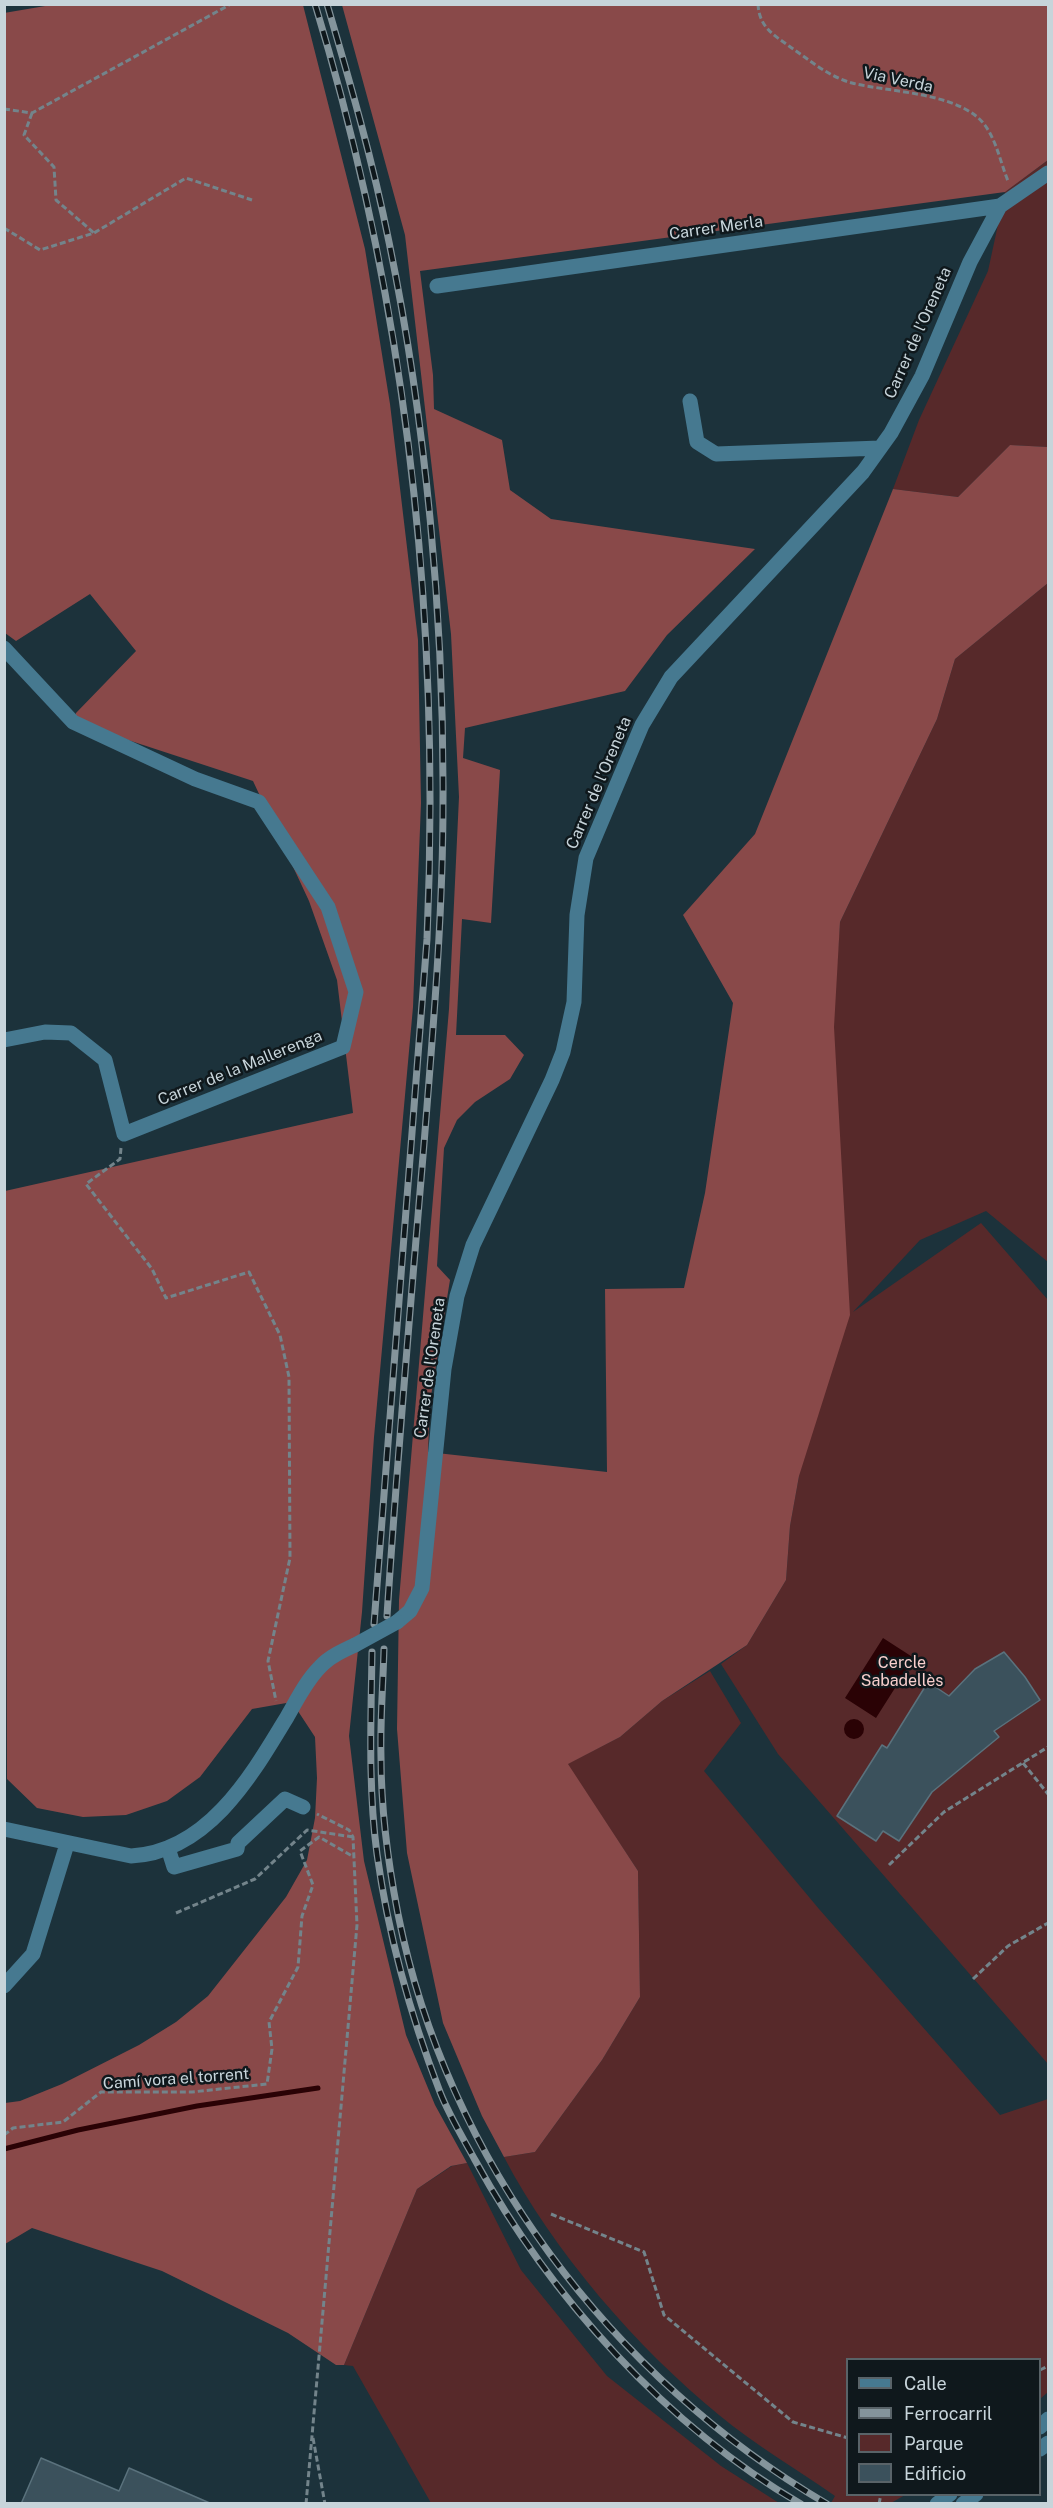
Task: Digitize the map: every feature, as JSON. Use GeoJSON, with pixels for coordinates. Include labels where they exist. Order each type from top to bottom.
{"type":"FeatureCollection","features":[{"type":"Feature","properties":{"kind":"street","name":"Carrer de l'Oreneta"},"geometry":{"type":"LineString","coordinates":[[281,1726],[321,1666],[397,1622],[410,1611],[422,1588],[444,1369],[457,1296],[473,1245],[552,1080],[563,1052],[574,1002],[580,884],[593,837],[642,725],[670,677],[849,487],[880,448],[922,376],[970,262],[1000,206],[1048,173]]}},
{"type":"Feature","properties":{"kind":"street","name":"Carrer Merla"},"geometry":{"type":"LineString","coordinates":[[437,286],[1000,206]]}},
{"type":"Feature","properties":{"kind":"street"},"geometry":{"type":"LineString","coordinates":[[690,401],[697,442],[716,454],[880,448]]}},
{"type":"Feature","properties":{"kind":"street","name":"Carrer de la Mallerenga"},"geometry":{"type":"LineString","coordinates":[[4,648],[73,722],[195,779],[259,802],[328,907],[356,992],[343,1047],[124,1134]]}},
{"type":"Feature","properties":{"kind":"street"},"geometry":{"type":"LineString","coordinates":[[4,1040],[45,1032],[71,1033],[105,1060],[124,1134]]}},
{"type":"Feature","properties":{"kind":"street"},"geometry":{"type":"LineString","coordinates":[[4,1829],[131,1856],[145,1855],[168,1848],[201,1827],[237,1794],[251,1776],[281,1726]]}},
{"type":"Feature","properties":{"kind":"street"},"geometry":{"type":"LineString","coordinates":[[168,1848],[174,1867],[237,1849],[238,1844],[285,1799],[303,1807]]}},
{"type":"Feature","properties":{"kind":"street"},"geometry":{"type":"LineString","coordinates":[[4,1986],[33,1954],[67,1844]]}},
{"type":"Feature","properties":{"kind":"path"},"geometry":{"type":"LineString","coordinates":[[4,110],[32,113],[231,4]]}},
{"type":"Feature","properties":{"kind":"path","name":"Via Verda"},"geometry":{"type":"LineString","coordinates":[[758,4],[762,24],[772,34],[842,79],[924,96],[956,105],[974,114],[987,128],[1015,194]]}},
{"type":"Feature","properties":{"kind":"path"},"geometry":{"type":"LineString","coordinates":[[32,113],[24,135],[54,167],[56,200],[94,233]]}},
{"type":"Feature","properties":{"kind":"path"},"geometry":{"type":"LineString","coordinates":[[4,228],[40,250],[94,233],[186,178],[252,200]]}},
{"type":"Feature","properties":{"kind":"path"},"geometry":{"type":"LineString","coordinates":[[124,1134],[120,1159],[86,1184],[152,1269],[166,1298],[249,1272],[280,1335],[289,1377],[290,1558],[268,1661],[281,1726]]}},
{"type":"Feature","properties":{"kind":"path"},"geometry":{"type":"LineString","coordinates":[[889,1865],[944,1812],[1048,1747]]}},
{"type":"Feature","properties":{"kind":"path"},"geometry":{"type":"LineString","coordinates":[[1023,1763],[1048,1794]]}},
{"type":"Feature","properties":{"kind":"path"},"geometry":{"type":"LineString","coordinates":[[303,1807],[349,1830],[353,1837],[357,1925],[306,2504]]}},
{"type":"Feature","properties":{"kind":"path"},"geometry":{"type":"LineString","coordinates":[[176,1913],[255,1879],[307,1830],[353,1837]]}},
{"type":"Feature","properties":{"kind":"path","name":"Camí vora el torrent"},"geometry":{"type":"LineString","coordinates":[[4,2135],[14,2128],[63,2122],[101,2092],[192,2091],[267,2084],[272,2049],[269,2022],[298,1967],[302,1917],[314,1885],[300,1851],[319,1837],[354,1857]]}},
{"type":"Feature","properties":{"kind":"path"},"geometry":{"type":"LineString","coordinates":[[974,1979],[1008,1946],[1048,1923]]}},
{"type":"Feature","properties":{"kind":"path"},"geometry":{"type":"LineString","coordinates":[[551,2214],[644,2252],[664,2315],[793,2422],[846,2437]]}},
{"type":"Feature","properties":{"kind":"path"},"geometry":{"type":"LineString","coordinates":[[313,2433],[325,2504]]}},
{"type":"Feature","properties":{"kind":"green space"},"geometry":{"type":"Polygon","coordinates":[[[1048,160],[1048,447],[1010,445],[958,497],[893,489],[919,420],[988,271],[1005,192],[1048,160]]]}},
{"type":"Feature","properties":{"kind":"green space","name":"Cercle Sabadellès"},"geometry":{"type":"Polygon","coordinates":[[[1048,583],[1048,1262],[986,1211],[920,1240],[853,1312],[981,1223],[1048,1300],[1048,2064],[778,1754],[721,1664],[747,1645],[786,1580],[790,1526],[799,1476],[840,922],[937,719],[955,659],[1048,583]]]}},
{"type":"Feature","properties":{"kind":"green space"},"geometry":{"type":"Polygon","coordinates":[[[710,1671],[741,1723],[704,1771],[819,1909],[1000,2115],[1048,2099],[1048,2392],[1041,2398],[1041,2358],[846,2358],[846,2496],[903,2496],[891,2503],[831,2503],[835,2496],[747,2437],[688,2389],[628,2329],[572,2262],[547,2228],[504,2157],[535,2152],[602,2060],[640,1997],[638,1871],[567,1764],[620,1737],[662,1701],[710,1671]]]}},
{"type":"Feature","properties":{"kind":"green space"},"geometry":{"type":"Polygon","coordinates":[[[467,2163],[521,2270],[607,2376],[721,2466],[779,2503],[431,2503],[353,2366],[344,2365],[417,2189],[452,2166],[467,2163]]]}},
{"type":"Feature","properties":{"kind":"shaded area"},"geometry":{"type":"Polygon","coordinates":[[[57,4],[303,5],[365,249],[390,404],[418,640],[421,803],[413,1007],[374,1437],[362,1612],[349,1736],[364,1861],[406,2035],[435,2105],[467,2163],[451,2166],[417,2189],[344,2365],[336,2365],[288,2333],[162,2271],[32,2228],[5,2244],[5,2103],[20,2101],[62,2084],[139,2045],[176,2022],[208,1996],[286,1897],[307,1860],[315,1818],[317,1778],[315,1737],[292,1702],[252,1709],[200,1777],[167,1801],[126,1815],[83,1817],[37,1808],[7,1779],[5,1191],[353,1113],[337,980],[309,901],[253,781],[73,722],[76,713],[136,651],[90,594],[16,641],[5,633],[4,13],[57,4]]]}},
{"type":"Feature","properties":{"kind":"shaded area"},"geometry":{"type":"Polygon","coordinates":[[[342,5],[1048,5],[1048,160],[1005,192],[420,271],[433,375],[434,409],[502,440],[510,490],[551,519],[755,549],[667,635],[625,691],[465,728],[463,758],[500,770],[491,923],[462,919],[456,1035],[505,1035],[524,1055],[510,1079],[475,1102],[457,1120],[444,1148],[437,1266],[450,1280],[430,1402],[428,1452],[607,1472],[605,1289],[684,1288],[705,1193],[733,1003],[683,915],[755,834],[893,489],[958,497],[1010,445],[1048,447],[1048,583],[955,659],[937,719],[840,922],[834,1027],[850,1315],[799,1476],[790,1526],[786,1580],[747,1645],[662,1701],[620,1737],[568,1764],[638,1871],[640,1997],[602,2060],[535,2152],[504,2157],[482,2116],[443,2023],[407,1853],[397,1729],[399,1600],[449,1009],[459,797],[451,634],[405,235],[342,5]]]}},
{"type":"Feature","properties":{"kind":"shaded area"},"geometry":{"type":"Polygon","coordinates":[[[883,1638],[914,1658],[876,1718],[845,1698],[883,1638]]]}},
{"type":"Feature","properties":{"kind":"shaded area"},"geometry":{"type":"Polygon","coordinates":[[[854,1719],[861,1722],[864,1729],[861,1736],[854,1739],[847,1736],[844,1729],[847,1722],[854,1719]]]}},
{"type":"Feature","properties":{"kind":"building"},"geometry":{"type":"Polygon","coordinates":[[[1004,1652],[1040,1700],[994,1731],[999,1737],[932,1792],[899,1841],[883,1831],[876,1841],[837,1816],[882,1745],[887,1748],[928,1682],[949,1696],[975,1669],[1004,1652]]]}},
{"type":"Feature","properties":{"kind":"building"},"geometry":{"type":"Polygon","coordinates":[[[41,2458],[119,2491],[129,2468],[212,2504],[21,2504],[41,2458]]]}},
{"type":"Feature","properties":{"kind":"waterway"},"geometry":{"type":"LineString","coordinates":[[4,2149],[78,2130],[197,2106],[318,2088]]}},
{"type":"Feature","properties":{"kind":"railway"},"geometry":{"type":"LineString","coordinates":[[315,4],[347,119],[374,234],[395,350],[411,467],[422,584],[428,702],[430,820],[427,939],[374,1624]]}},
{"type":"Feature","properties":{"kind":"railway"},"geometry":{"type":"LineString","coordinates":[[327,4],[376,182],[402,310],[423,450],[440,662],[443,845],[439,930],[387,1616]]}},
{"type":"Feature","properties":{"kind":"railway"},"geometry":{"type":"LineString","coordinates":[[384,1649],[381,1776],[388,1855],[398,1914],[422,2005],[455,2093],[499,2176],[550,2254],[610,2327],[676,2393],[749,2453],[827,2504]]}},
{"type":"Feature","properties":{"kind":"railway"},"geometry":{"type":"LineString","coordinates":[[372,1652],[371,1779],[374,1829],[387,1914],[410,2005],[429,2064],[452,2118],[505,2210],[538,2260],[575,2308],[615,2353],[658,2396],[704,2436],[751,2472],[801,2504]]}}]}
